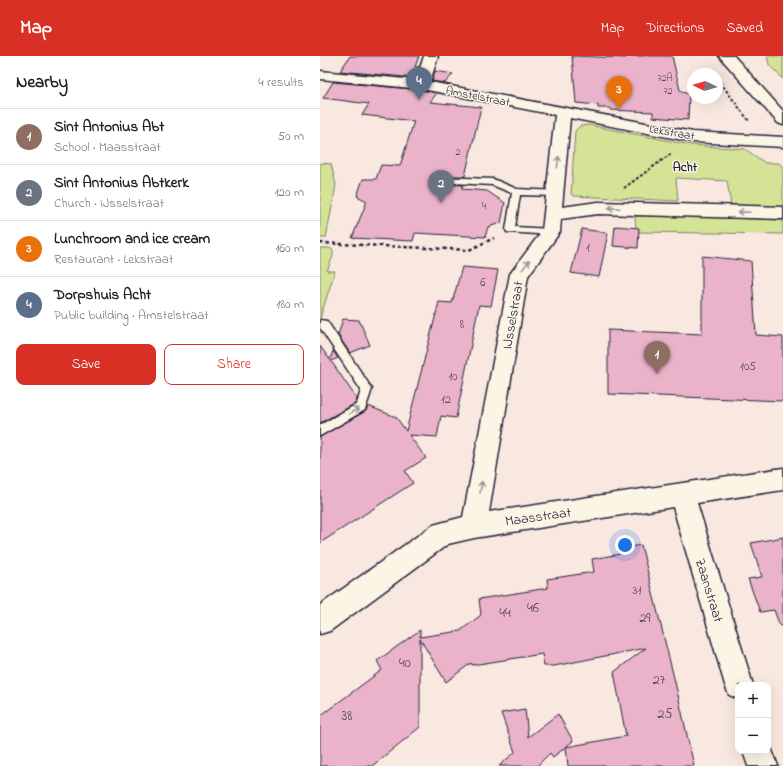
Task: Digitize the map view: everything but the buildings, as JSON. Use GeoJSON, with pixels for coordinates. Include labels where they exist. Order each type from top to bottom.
{"type":"FeatureCollection","features":[{"type":"Feature","properties":{"kind":"street"},"geometry":{"type":"LineString","coordinates":[[422,85],[431,56]]}},
{"type":"Feature","properties":{"kind":"street"},"geometry":{"type":"LineString","coordinates":[[726,56],[783,120]]}},
{"type":"Feature","properties":{"kind":"street","name":"Amstelstraat"},"geometry":{"type":"LineString","coordinates":[[320,75],[422,85],[563,112]]}},
{"type":"Feature","properties":{"kind":"street"},"geometry":{"type":"LineString","coordinates":[[563,112],[552,223],[598,208],[783,213]]}},
{"type":"Feature","properties":{"kind":"street","name":"Lekstraat"},"geometry":{"type":"LineString","coordinates":[[563,112],[693,137],[783,142]]}},
{"type":"Feature","properties":{"kind":"street","name":"IJsselstraat"},"geometry":{"type":"LineString","coordinates":[[474,526],[519,274],[552,223]]}},
{"type":"Feature","properties":{"kind":"street","name":"Maasstraat"},"geometry":{"type":"LineString","coordinates":[[320,621],[442,534],[474,526],[783,479]]}},
{"type":"Feature","properties":{"kind":"street","name":"Zaanstraat"},"geometry":{"type":"LineString","coordinates":[[682,495],[738,682]]}},
{"type":"Feature","properties":{"kind":"street"},"geometry":{"type":"LineString","coordinates":[[759,754],[763,766]]}},
{"type":"Feature","properties":{"kind":"lane"},"geometry":{"type":"LineString","coordinates":[[437,180],[493,182],[516,192],[555,193]]}},
{"type":"Feature","properties":{"kind":"lane"},"geometry":{"type":"LineString","coordinates":[[516,192],[510,230],[552,223]]}},
{"type":"Feature","properties":{"kind":"lane"},"geometry":{"type":"LineString","coordinates":[[320,324],[323,324],[367,389],[361,407],[320,431]]}},
{"type":"Feature","properties":{"kind":"path"},"geometry":{"type":"LineString","coordinates":[[723,86],[764,141]]}},
{"type":"Feature","properties":{"kind":"path"},"geometry":{"type":"LineString","coordinates":[[598,208],[693,137]]}},
{"type":"Feature","properties":{"kind":"path"},"geometry":{"type":"LineString","coordinates":[[320,243],[469,250],[510,230]]}},
{"type":"Feature","properties":{"kind":"green space"},"geometry":{"type":"Polygon","coordinates":[[[767,56],[783,56],[783,79],[769,65],[767,56]]]}},
{"type":"Feature","properties":{"kind":"green space"},"geometry":{"type":"Polygon","coordinates":[[[589,125],[691,145],[745,149],[765,163],[779,163],[783,167],[783,207],[731,205],[727,181],[676,178],[678,201],[574,196],[571,194],[575,131],[580,126],[589,125]]]}},
{"type":"Feature","properties":{"kind":"green space"},"geometry":{"type":"Polygon","coordinates":[[[320,163],[331,164],[336,185],[326,238],[320,238],[320,163]]]}},
{"type":"Feature","properties":{"kind":"green space"},"geometry":{"type":"Polygon","coordinates":[[[635,216],[681,216],[783,220],[783,234],[636,232],[635,216]]]}},
{"type":"Feature","properties":{"kind":"green space"},"geometry":{"type":"Polygon","coordinates":[[[320,248],[329,248],[333,250],[333,256],[327,271],[335,271],[320,318],[320,248]]]}},
{"type":"Feature","properties":{"kind":"place","name":"Dorpshuis Acht"},"geometry":{"type":"Point","coordinates":[419,100]}},
{"type":"Feature","properties":{"kind":"place","name":"Lunchroom and ice cream"},"geometry":{"type":"Point","coordinates":[619,109]}},
{"type":"Feature","properties":{"kind":"place","name":"Sint Antonius Abtkerk"},"geometry":{"type":"Point","coordinates":[441,203]}},
{"type":"Feature","properties":{"kind":"place","name":"Sint Antonius Abt"},"geometry":{"type":"Point","coordinates":[657,374]}},
{"type":"Feature","properties":{"kind":"district","name":"Acht"},"geometry":{"type":"Point","coordinates":[685,166]}}]}
